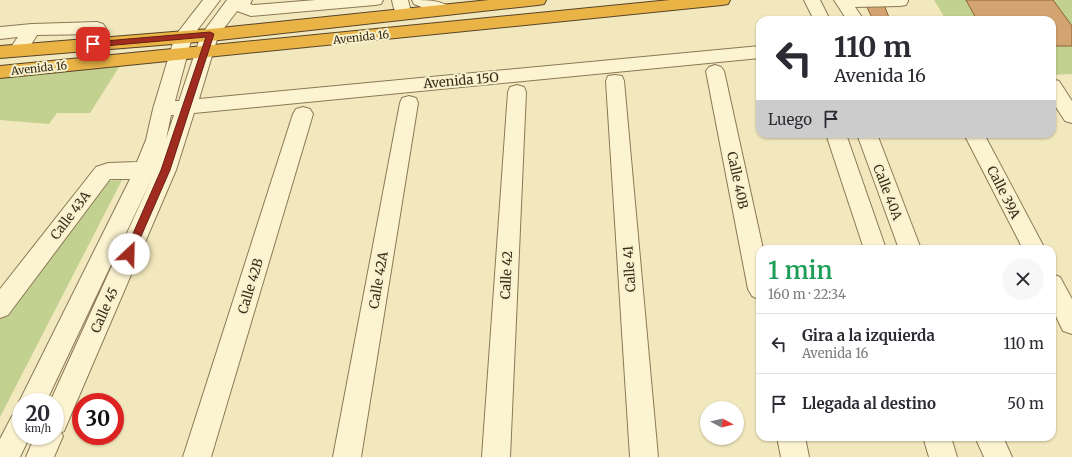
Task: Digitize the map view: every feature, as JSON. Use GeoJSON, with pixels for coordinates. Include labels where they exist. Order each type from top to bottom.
{"type":"FeatureCollection","features":[{"type":"Feature","properties":{"kind":"highway","name":"Avenida 16"},"geometry":{"type":"LineString","coordinates":[[207,44],[403,7],[445,10],[538,0]]}},
{"type":"Feature","properties":{"kind":"highway","name":"Avenida 16"},"geometry":{"type":"LineString","coordinates":[[0,52],[180,46],[722,0]]}},
{"type":"Feature","properties":{"kind":"highway","name":"Avenida 16"},"geometry":{"type":"LineString","coordinates":[[0,72],[180,46]]}},
{"type":"Feature","properties":{"kind":"street","name":"Calle 45"},"geometry":{"type":"LineString","coordinates":[[64,400],[156,170],[156,140],[180,46],[212,0]]}},
{"type":"Feature","properties":{"kind":"street","name":"Calle 45"},"geometry":{"type":"LineString","coordinates":[[37,393],[156,170],[187,106],[207,44],[236,0]]}},
{"type":"Feature","properties":{"kind":"street"},"geometry":{"type":"LineString","coordinates":[[244,0],[241,6],[251,11],[375,0]]}},
{"type":"Feature","properties":{"kind":"street"},"geometry":{"type":"LineString","coordinates":[[420,0],[445,10]]}},
{"type":"Feature","properties":{"kind":"street"},"geometry":{"type":"LineString","coordinates":[[812,0],[820,16]]}},
{"type":"Feature","properties":{"kind":"street"},"geometry":{"type":"LineString","coordinates":[[843,1],[900,5]]}},
{"type":"Feature","properties":{"kind":"street"},"geometry":{"type":"LineString","coordinates":[[843,1],[853,16]]}},
{"type":"Feature","properties":{"kind":"street"},"geometry":{"type":"LineString","coordinates":[[0,33],[32,30],[97,28]]}},
{"type":"Feature","properties":{"kind":"street"},"geometry":{"type":"LineString","coordinates":[[17,51],[32,30]]}},
{"type":"Feature","properties":{"kind":"street","name":"Avenida 15O"},"geometry":{"type":"LineString","coordinates":[[163,109],[756,52]]}},
{"type":"Feature","properties":{"kind":"street","name":"Calle 40B"},"geometry":{"type":"LineString","coordinates":[[715,71],[756,270]]}},
{"type":"Feature","properties":{"kind":"street","name":"Calle 41"},"geometry":{"type":"LineString","coordinates":[[615,82],[644,457]]}},
{"type":"Feature","properties":{"kind":"street","name":"Calle 42"},"geometry":{"type":"LineString","coordinates":[[496,457],[517,92]]}},
{"type":"Feature","properties":{"kind":"street"},"geometry":{"type":"LineString","coordinates":[[1056,92],[1072,116]]}},
{"type":"Feature","properties":{"kind":"street","name":"Calle 42A"},"geometry":{"type":"LineString","coordinates":[[347,457],[409,103]]}},
{"type":"Feature","properties":{"kind":"street","name":"Calle 42B"},"geometry":{"type":"LineString","coordinates":[[197,457],[303,114]]}},
{"type":"Feature","properties":{"kind":"street"},"geometry":{"type":"LineString","coordinates":[[837,138],[873,245],[909,245]]}},
{"type":"Feature","properties":{"kind":"street","name":"Calle 40A"},"geometry":{"type":"LineString","coordinates":[[869,138],[909,245]]}},
{"type":"Feature","properties":{"kind":"street","name":"Calle 39A"},"geometry":{"type":"LineString","coordinates":[[976,138],[1032,245]]}},
{"type":"Feature","properties":{"kind":"street","name":"Calle 43A"},"geometry":{"type":"LineString","coordinates":[[0,307],[103,173],[108,171],[156,170]]}},
{"type":"Feature","properties":{"kind":"street"},"geometry":{"type":"LineString","coordinates":[[1056,292],[1072,323]]}},
{"type":"Feature","properties":{"kind":"street"},"geometry":{"type":"LineString","coordinates":[[791,441],[795,457]]}},
{"type":"Feature","properties":{"kind":"street"},"geometry":{"type":"LineString","coordinates":[[938,441],[943,457]]}},
{"type":"Feature","properties":{"kind":"street"},"geometry":{"type":"LineString","coordinates":[[991,441],[998,457]]}},
{"type":"Feature","properties":{"kind":"street"},"geometry":{"type":"LineString","coordinates":[[6,457],[12,444]]}},
{"type":"Feature","properties":{"kind":"street"},"geometry":{"type":"LineString","coordinates":[[40,457],[45,445]]}},
{"type":"Feature","properties":{"kind":"green space"},"geometry":{"type":"Polygon","coordinates":[[[934,0],[1072,0],[1072,74],[1056,75],[1056,16],[944,16],[934,0]]]}},
{"type":"Feature","properties":{"kind":"green space"},"geometry":{"type":"Polygon","coordinates":[[[121,64],[90,113],[57,113],[49,124],[0,120],[0,74],[121,64]]]}},
{"type":"Feature","properties":{"kind":"green space"},"geometry":{"type":"Polygon","coordinates":[[[122,180],[0,417],[0,318],[24,289],[103,181],[122,180]]]}},
{"type":"Feature","properties":{"kind":"building"},"geometry":{"type":"Polygon","coordinates":[[[966,0],[1053,0],[1072,26],[1072,46],[1056,46],[1056,16],[975,16],[966,0]]]}},
{"type":"Feature","properties":{"kind":"building"},"geometry":{"type":"Polygon","coordinates":[[[883,2],[888,16],[871,16],[865,3],[883,2]]]}},
{"type":"Feature","properties":{"kind":"route"},"geometry":{"type":"LineString","coordinates":[[93,44],[210,34],[166,170],[129,254]]}}]}
